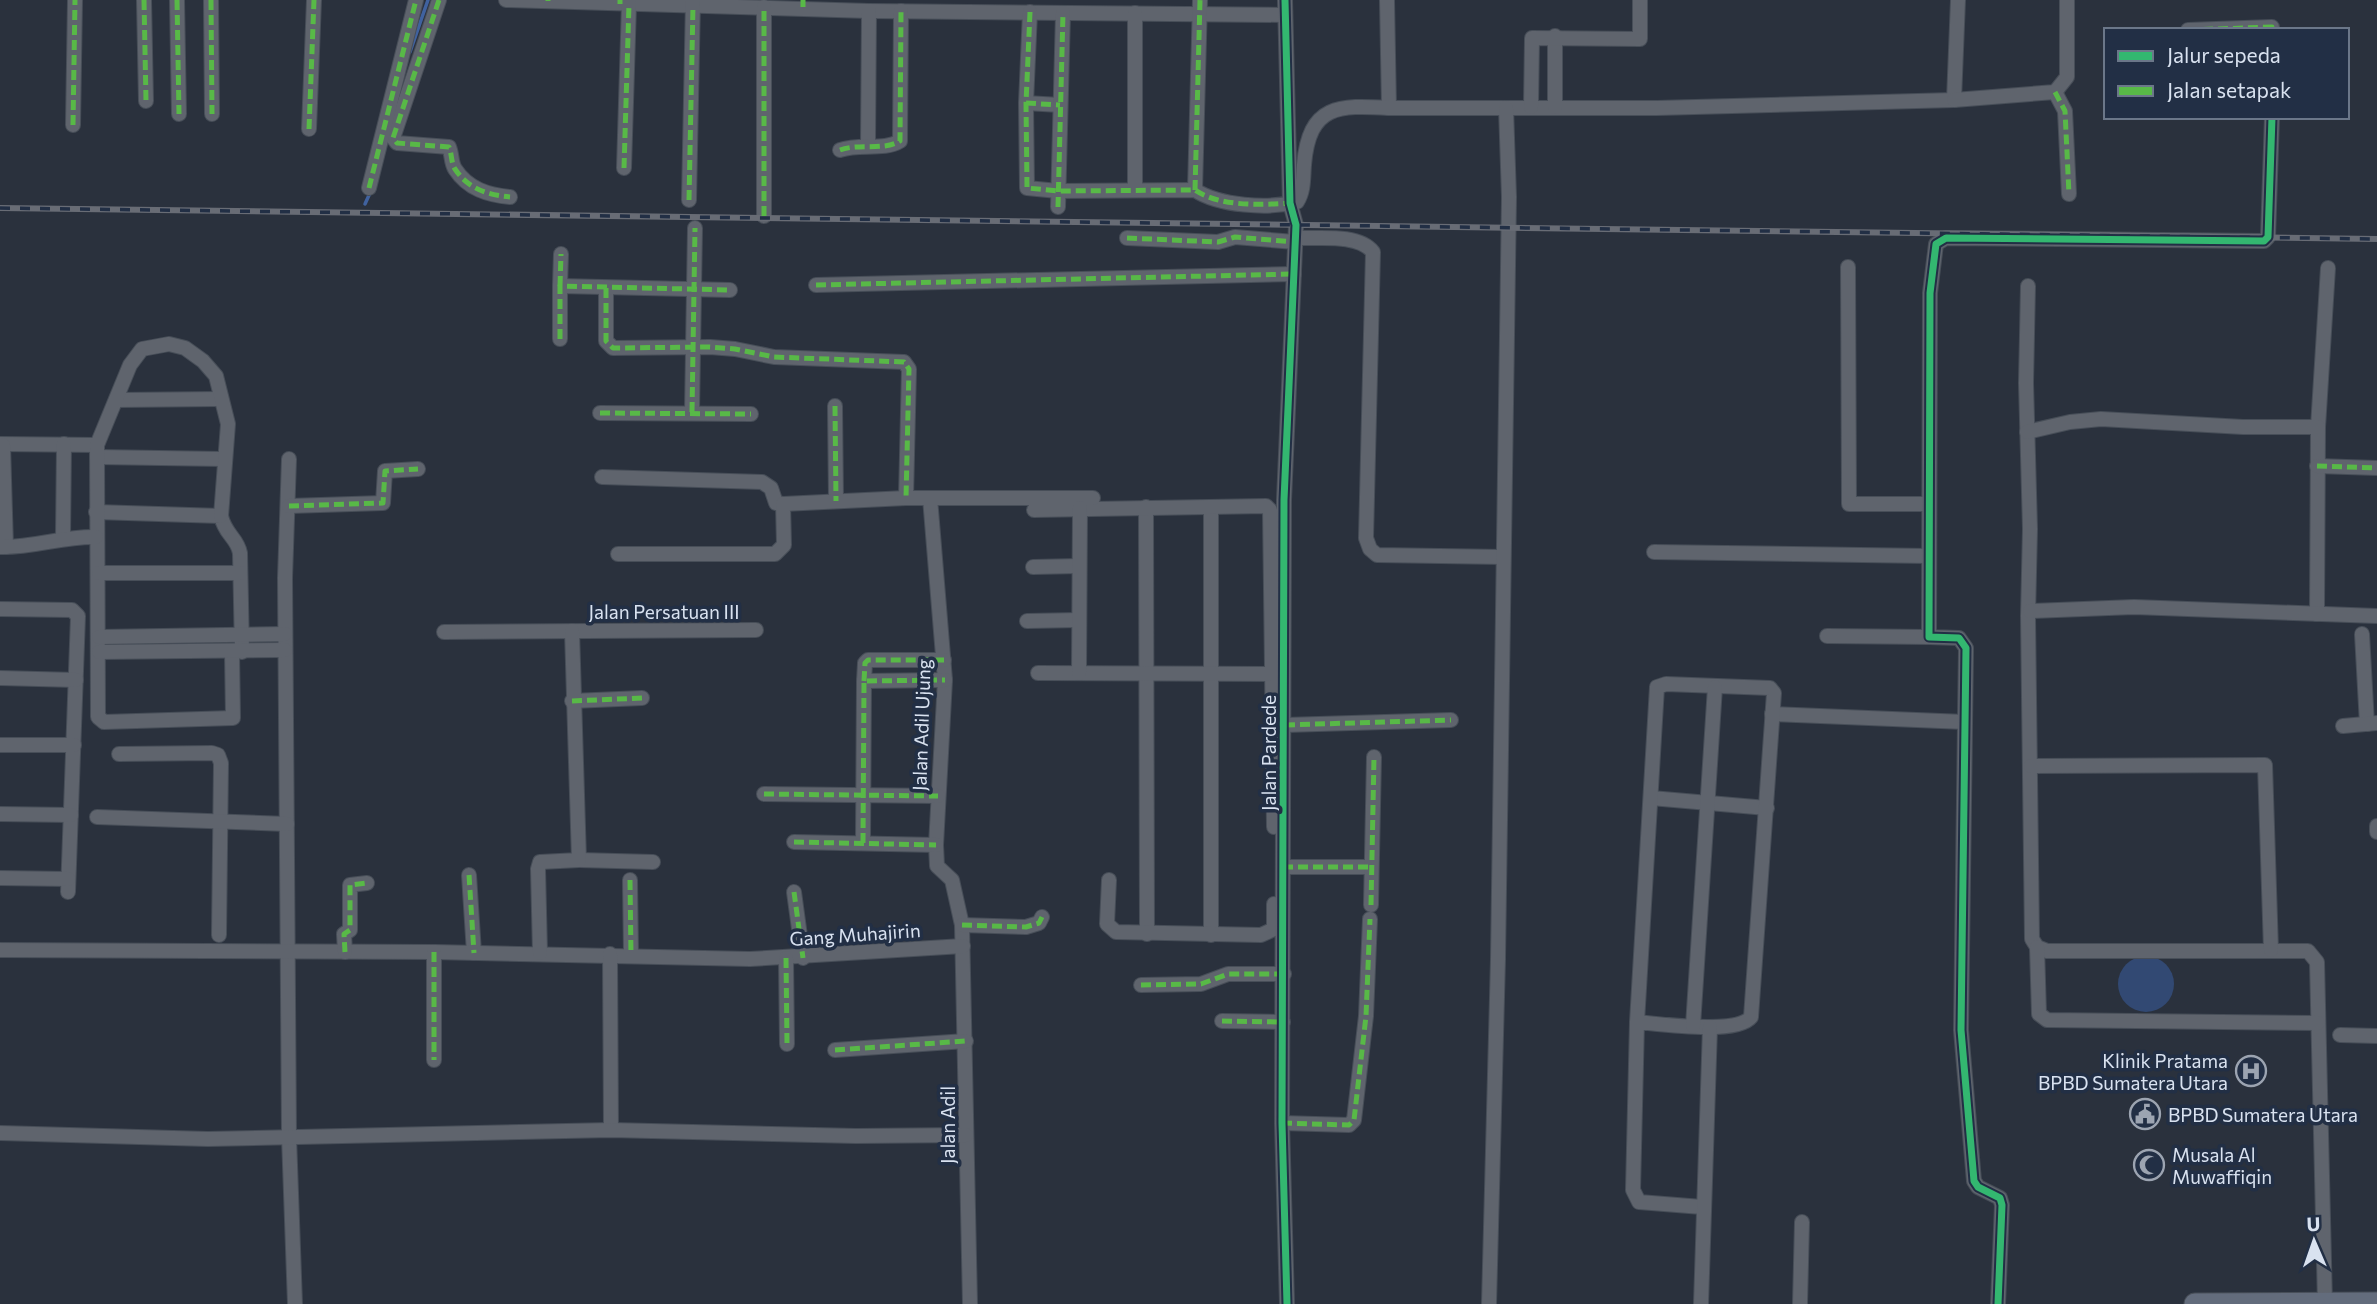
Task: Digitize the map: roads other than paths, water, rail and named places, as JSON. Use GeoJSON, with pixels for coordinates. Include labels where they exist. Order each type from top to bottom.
{"type":"FeatureCollection","features":[{"type":"Feature","properties":{"kind":"highway"},"geometry":{"type":"LineString","coordinates":[[2195,1304],[2377,1303]]}},
{"type":"Feature","properties":{"kind":"street"},"geometry":{"type":"LineString","coordinates":[[73,125],[75,0]]}},
{"type":"Feature","properties":{"kind":"street"},"geometry":{"type":"LineString","coordinates":[[144,0],[146,101]]}},
{"type":"Feature","properties":{"kind":"street"},"geometry":{"type":"LineString","coordinates":[[177,0],[178,114]]}},
{"type":"Feature","properties":{"kind":"street"},"geometry":{"type":"LineString","coordinates":[[212,0],[212,114]]}},
{"type":"Feature","properties":{"kind":"street"},"geometry":{"type":"LineString","coordinates":[[309,129],[314,0]]}},
{"type":"Feature","properties":{"kind":"street"},"geometry":{"type":"LineString","coordinates":[[369,188],[416,0]]}},
{"type":"Feature","properties":{"kind":"street"},"geometry":{"type":"LineString","coordinates":[[439,0],[393,138],[397,143],[449,147],[454,168],[475,189],[483,194],[510,197]]}},
{"type":"Feature","properties":{"kind":"street"},"geometry":{"type":"LineString","coordinates":[[506,0],[693,2],[764,7],[803,3],[869,11],[1063,13],[1135,13],[1200,7],[1285,7]]}},
{"type":"Feature","properties":{"kind":"street"},"geometry":{"type":"LineString","coordinates":[[1387,0],[1389,108]]}},
{"type":"Feature","properties":{"kind":"street"},"geometry":{"type":"LineString","coordinates":[[1531,107],[1530,41],[1538,36],[1640,39],[1640,0]]}},
{"type":"Feature","properties":{"kind":"street"},"geometry":{"type":"LineString","coordinates":[[1954,100],[1958,0]]}},
{"type":"Feature","properties":{"kind":"street"},"geometry":{"type":"LineString","coordinates":[[1030,12],[1026,186],[1031,190],[1058,191],[1195,190],[1210,198],[1256,204],[1297,202],[1302,194],[1309,135],[1323,117],[1346,105],[1389,108],[1657,108],[1954,100],[2055,92],[2067,78],[2067,0]]}},
{"type":"Feature","properties":{"kind":"street"},"geometry":{"type":"LineString","coordinates":[[689,200],[693,2]]}},
{"type":"Feature","properties":{"kind":"street"},"geometry":{"type":"LineString","coordinates":[[623,3],[624,168]]}},
{"type":"Feature","properties":{"kind":"street"},"geometry":{"type":"LineString","coordinates":[[764,7],[764,216]]}},
{"type":"Feature","properties":{"kind":"street"},"geometry":{"type":"LineString","coordinates":[[1195,190],[1200,7]]}},
{"type":"Feature","properties":{"kind":"street","name":"Jalan Pardede"},"geometry":{"type":"LineString","coordinates":[[1285,7],[1290,203],[1296,225],[1279,675],[1285,725],[1282,1123],[1287,1304]]}},
{"type":"Feature","properties":{"kind":"street"},"geometry":{"type":"LineString","coordinates":[[868,145],[869,11]]}},
{"type":"Feature","properties":{"kind":"street"},"geometry":{"type":"LineString","coordinates":[[840,150],[868,145],[891,145],[900,141],[901,11]]}},
{"type":"Feature","properties":{"kind":"street"},"geometry":{"type":"LineString","coordinates":[[1058,207],[1063,13]]}},
{"type":"Feature","properties":{"kind":"street"},"geometry":{"type":"LineString","coordinates":[[1135,13],[1135,189]]}},
{"type":"Feature","properties":{"kind":"street"},"geometry":{"type":"LineString","coordinates":[[2244,28],[2272,28]]}},
{"type":"Feature","properties":{"kind":"street"},"geometry":{"type":"LineString","coordinates":[[1555,36],[1555,107]]}},
{"type":"Feature","properties":{"kind":"street"},"geometry":{"type":"LineString","coordinates":[[2055,92],[2065,111],[2069,194]]}},
{"type":"Feature","properties":{"kind":"street"},"geometry":{"type":"LineString","coordinates":[[1026,103],[1060,105]]}},
{"type":"Feature","properties":{"kind":"street"},"geometry":{"type":"LineString","coordinates":[[1489,1304],[1498,959],[1509,197],[1506,108]]}},
{"type":"Feature","properties":{"kind":"street"},"geometry":{"type":"LineString","coordinates":[[1929,637],[1930,293],[1936,244],[1946,238],[2264,241],[2268,237],[2272,119]]}},
{"type":"Feature","properties":{"kind":"street"},"geometry":{"type":"LineString","coordinates":[[692,412],[695,228]]}},
{"type":"Feature","properties":{"kind":"street"},"geometry":{"type":"LineString","coordinates":[[1127,238],[1219,242],[1235,237],[1354,240],[1367,245],[1373,252],[1366,538],[1370,549],[1377,555],[1503,557]]}},
{"type":"Feature","properties":{"kind":"street"},"geometry":{"type":"LineString","coordinates":[[560,339],[561,254]]}},
{"type":"Feature","properties":{"kind":"street"},"geometry":{"type":"LineString","coordinates":[[1848,267],[1849,504],[1928,504]]}},
{"type":"Feature","properties":{"kind":"street"},"geometry":{"type":"LineString","coordinates":[[2317,614],[2318,426],[2328,268]]}},
{"type":"Feature","properties":{"kind":"street"},"geometry":{"type":"LineString","coordinates":[[816,285],[1294,274]]}},
{"type":"Feature","properties":{"kind":"street"},"geometry":{"type":"LineString","coordinates":[[561,286],[730,290]]}},
{"type":"Feature","properties":{"kind":"street"},"geometry":{"type":"LineString","coordinates":[[2028,286],[2032,939],[2037,947],[2039,1014],[2047,1020],[2318,1023]]}},
{"type":"Feature","properties":{"kind":"street"},"geometry":{"type":"LineString","coordinates":[[606,288],[608,345],[735,349],[774,357],[904,362],[909,369],[906,498]]}},
{"type":"Feature","properties":{"kind":"street"},"geometry":{"type":"LineString","coordinates":[[169,344],[185,348],[209,368],[219,386],[220,399],[225,405],[228,424],[223,459],[221,516],[227,534],[238,544],[240,573],[241,636],[237,652],[233,718],[104,722],[98,717],[97,451],[135,355],[152,346],[169,344]]}},
{"type":"Feature","properties":{"kind":"street"},"geometry":{"type":"LineString","coordinates":[[116,400],[220,399]]}},
{"type":"Feature","properties":{"kind":"street"},"geometry":{"type":"LineString","coordinates":[[835,406],[836,501]]}},
{"type":"Feature","properties":{"kind":"street"},"geometry":{"type":"LineString","coordinates":[[600,413],[751,414]]}},
{"type":"Feature","properties":{"kind":"street"},"geometry":{"type":"LineString","coordinates":[[2027,432],[2070,422],[2101,419],[2243,427],[2318,426]]}},
{"type":"Feature","properties":{"kind":"street"},"geometry":{"type":"LineString","coordinates":[[96,537],[63,538],[48,544],[3,547],[2,444],[64,444],[97,451],[223,459]]}},
{"type":"Feature","properties":{"kind":"street"},"geometry":{"type":"LineString","coordinates":[[63,538],[64,444]]}},
{"type":"Feature","properties":{"kind":"street"},"geometry":{"type":"LineString","coordinates":[[289,459],[285,650],[289,1137],[295,1304]]}},
{"type":"Feature","properties":{"kind":"street"},"geometry":{"type":"LineString","coordinates":[[2317,466],[2377,468]]}},
{"type":"Feature","properties":{"kind":"street"},"geometry":{"type":"LineString","coordinates":[[289,506],[383,503],[386,471],[418,469]]}},
{"type":"Feature","properties":{"kind":"street"},"geometry":{"type":"LineString","coordinates":[[602,477],[762,482],[771,488],[776,503],[783,504],[906,498],[1284,500]]}},
{"type":"Feature","properties":{"kind":"street","name":"Jalan Adil Ujung"},"geometry":{"type":"LineString","coordinates":[[930,498],[945,680],[937,866],[952,880],[962,925],[963,946]]}},
{"type":"Feature","properties":{"kind":"street"},"geometry":{"type":"LineString","coordinates":[[618,554],[775,554],[784,545],[783,504]]}},
{"type":"Feature","properties":{"kind":"street"},"geometry":{"type":"LineString","coordinates":[[1034,510],[1266,506],[1270,510],[1279,675],[1274,929],[1261,936],[1147,934],[1110,930],[1107,924],[1109,880]]}},
{"type":"Feature","properties":{"kind":"street"},"geometry":{"type":"LineString","coordinates":[[1146,507],[1147,934]]}},
{"type":"Feature","properties":{"kind":"street"},"geometry":{"type":"LineString","coordinates":[[1211,507],[1211,935]]}},
{"type":"Feature","properties":{"kind":"street"},"geometry":{"type":"LineString","coordinates":[[1079,673],[1080,508]]}},
{"type":"Feature","properties":{"kind":"street"},"geometry":{"type":"LineString","coordinates":[[96,513],[221,516]]}},
{"type":"Feature","properties":{"kind":"street"},"geometry":{"type":"LineString","coordinates":[[1654,552],[1928,555]]}},
{"type":"Feature","properties":{"kind":"street"},"geometry":{"type":"LineString","coordinates":[[1033,567],[1079,566]]}},
{"type":"Feature","properties":{"kind":"street"},"geometry":{"type":"LineString","coordinates":[[99,573],[240,573]]}},
{"type":"Feature","properties":{"kind":"street"},"geometry":{"type":"LineString","coordinates":[[2030,611],[2134,607],[2377,616]]}},
{"type":"Feature","properties":{"kind":"street"},"geometry":{"type":"LineString","coordinates":[[0,609],[76,611],[79,620],[68,886],[0,878]]}},
{"type":"Feature","properties":{"kind":"street"},"geometry":{"type":"LineString","coordinates":[[1027,621],[1079,620]]}},
{"type":"Feature","properties":{"kind":"street","name":"Jalan Persatuan III"},"geometry":{"type":"LineString","coordinates":[[444,632],[756,630]]}},
{"type":"Feature","properties":{"kind":"street"},"geometry":{"type":"LineString","coordinates":[[572,631],[572,701],[579,859]]}},
{"type":"Feature","properties":{"kind":"street"},"geometry":{"type":"LineString","coordinates":[[99,645],[285,634]]}},
{"type":"Feature","properties":{"kind":"street"},"geometry":{"type":"LineString","coordinates":[[2343,726],[2372,724],[2362,634]]}},
{"type":"Feature","properties":{"kind":"street"},"geometry":{"type":"LineString","coordinates":[[1827,636],[1959,638],[1966,648],[1961,1030],[1974,1181],[1978,1187],[2000,1198],[2002,1205],[1998,1304]]}},
{"type":"Feature","properties":{"kind":"street"},"geometry":{"type":"LineString","coordinates":[[99,645],[237,652],[285,650]]}},
{"type":"Feature","properties":{"kind":"street"},"geometry":{"type":"LineString","coordinates":[[863,843],[864,663],[868,660],[944,660]]}},
{"type":"Feature","properties":{"kind":"street"},"geometry":{"type":"LineString","coordinates":[[1038,673],[1279,675]]}},
{"type":"Feature","properties":{"kind":"street"},"geometry":{"type":"LineString","coordinates":[[0,678],[76,680]]}},
{"type":"Feature","properties":{"kind":"street"},"geometry":{"type":"LineString","coordinates":[[864,681],[945,680]]}},
{"type":"Feature","properties":{"kind":"street"},"geometry":{"type":"LineString","coordinates":[[1637,1022],[1710,1027],[1743,1024],[1751,1017],[1774,693],[1770,688],[1666,684],[1657,687],[1637,1022],[1635,1198],[1656,1204],[1702,1208]]}},
{"type":"Feature","properties":{"kind":"street"},"geometry":{"type":"LineString","coordinates":[[1693,1026],[1715,687]]}},
{"type":"Feature","properties":{"kind":"street"},"geometry":{"type":"LineString","coordinates":[[572,701],[642,698]]}},
{"type":"Feature","properties":{"kind":"street"},"geometry":{"type":"LineString","coordinates":[[1772,714],[1965,722]]}},
{"type":"Feature","properties":{"kind":"street"},"geometry":{"type":"LineString","coordinates":[[1285,725],[1451,720]]}},
{"type":"Feature","properties":{"kind":"street"},"geometry":{"type":"LineString","coordinates":[[0,745],[74,745]]}},
{"type":"Feature","properties":{"kind":"street"},"geometry":{"type":"LineString","coordinates":[[119,754],[218,755],[221,764],[223,823],[219,935]]}},
{"type":"Feature","properties":{"kind":"street"},"geometry":{"type":"LineString","coordinates":[[1282,1123],[1349,1125],[1354,1120],[1366,1016],[1374,757]]}},
{"type":"Feature","properties":{"kind":"street"},"geometry":{"type":"LineString","coordinates":[[2031,765],[2265,765],[2271,950]]}},
{"type":"Feature","properties":{"kind":"street"},"geometry":{"type":"LineString","coordinates":[[764,794],[938,796]]}},
{"type":"Feature","properties":{"kind":"street"},"geometry":{"type":"LineString","coordinates":[[1651,798],[1767,808]]}},
{"type":"Feature","properties":{"kind":"street"},"geometry":{"type":"LineString","coordinates":[[0,814],[71,815]]}},
{"type":"Feature","properties":{"kind":"street"},"geometry":{"type":"LineString","coordinates":[[97,817],[287,824]]}},
{"type":"Feature","properties":{"kind":"street"},"geometry":{"type":"LineString","coordinates":[[2377,826],[2377,832]]}},
{"type":"Feature","properties":{"kind":"street"},"geometry":{"type":"LineString","coordinates":[[794,842],[936,845]]}},
{"type":"Feature","properties":{"kind":"street"},"geometry":{"type":"LineString","coordinates":[[540,953],[540,862],[579,859],[653,862]]}},
{"type":"Feature","properties":{"kind":"street"},"geometry":{"type":"LineString","coordinates":[[1283,867],[1371,867]]}},
{"type":"Feature","properties":{"kind":"street"},"geometry":{"type":"LineString","coordinates":[[468,874],[474,953]]}},
{"type":"Feature","properties":{"kind":"street"},"geometry":{"type":"LineString","coordinates":[[630,880],[631,954]]}},
{"type":"Feature","properties":{"kind":"street"},"geometry":{"type":"LineString","coordinates":[[345,952],[344,935],[350,930],[350,885],[368,883]]}},
{"type":"Feature","properties":{"kind":"street"},"geometry":{"type":"LineString","coordinates":[[794,892],[803,958]]}},
{"type":"Feature","properties":{"kind":"street"},"geometry":{"type":"LineString","coordinates":[[962,925],[1026,927],[1039,923],[1042,917]]}},
{"type":"Feature","properties":{"kind":"street","name":"Gang Muhajirin"},"geometry":{"type":"LineString","coordinates":[[0,950],[631,954],[750,959],[803,958],[963,946]]}},
{"type":"Feature","properties":{"kind":"street","name":"Jalan Adil"},"geometry":{"type":"LineString","coordinates":[[963,946],[970,1304]]}},
{"type":"Feature","properties":{"kind":"street"},"geometry":{"type":"LineString","coordinates":[[2037,947],[2047,951],[2308,950],[2314,954],[2317,962],[2325,1303]]}},
{"type":"Feature","properties":{"kind":"street"},"geometry":{"type":"LineString","coordinates":[[434,952],[434,1060]]}},
{"type":"Feature","properties":{"kind":"street"},"geometry":{"type":"LineString","coordinates":[[610,954],[611,1130]]}},
{"type":"Feature","properties":{"kind":"street"},"geometry":{"type":"LineString","coordinates":[[786,958],[786,1044]]}},
{"type":"Feature","properties":{"kind":"street"},"geometry":{"type":"LineString","coordinates":[[1142,985],[1201,984],[1228,974],[1284,974]]}},
{"type":"Feature","properties":{"kind":"street"},"geometry":{"type":"LineString","coordinates":[[1222,1021],[1283,1022]]}},
{"type":"Feature","properties":{"kind":"street"},"geometry":{"type":"LineString","coordinates":[[1701,1304],[1702,1208],[1710,1027]]}},
{"type":"Feature","properties":{"kind":"street"},"geometry":{"type":"LineString","coordinates":[[2340,1035],[2377,1036]]}},
{"type":"Feature","properties":{"kind":"street"},"geometry":{"type":"LineString","coordinates":[[835,1050],[966,1041]]}},
{"type":"Feature","properties":{"kind":"street"},"geometry":{"type":"LineString","coordinates":[[0,1133],[208,1139],[611,1130],[856,1136],[966,1135]]}},
{"type":"Feature","properties":{"kind":"street"},"geometry":{"type":"LineString","coordinates":[[1800,1304],[1802,1222]]}},
{"type":"Feature","properties":{"kind":"waterway"},"geometry":{"type":"LineString","coordinates":[[410,52],[428,0]]}},
{"type":"Feature","properties":{"kind":"waterway"},"geometry":{"type":"LineString","coordinates":[[365,204],[370,193]]}},
{"type":"Feature","properties":{"kind":"railway"},"geometry":{"type":"LineString","coordinates":[[0,208],[2377,239]]}},
{"type":"Feature","properties":{"kind":"place","name":"Klinik Pratama BPBD Sumatera Utara"},"geometry":{"type":"Point","coordinates":[2251,1071]}},
{"type":"Feature","properties":{"kind":"place","name":"BPBD Sumatera Utara"},"geometry":{"type":"Point","coordinates":[2145,1114]}},
{"type":"Feature","properties":{"kind":"place","name":"Musala Al Muwaffiqin"},"geometry":{"type":"Point","coordinates":[2149,1165]}}]}
